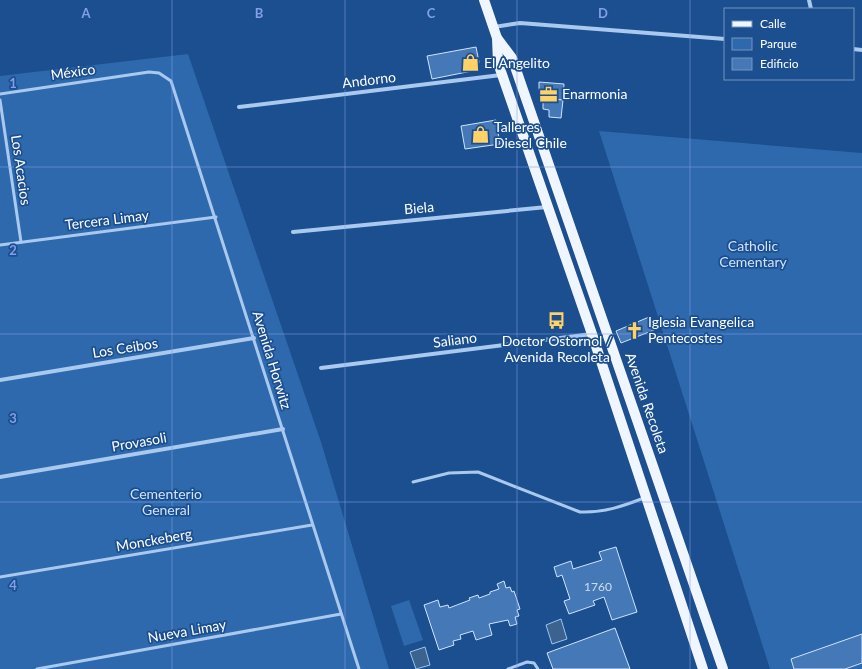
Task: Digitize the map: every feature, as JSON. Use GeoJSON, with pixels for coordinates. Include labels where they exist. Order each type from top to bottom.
{"type":"FeatureCollection","features":[{"type":"Feature","properties":{"kind":"main road","name":"Avenida Recoleta"},"geometry":{"type":"LineString","coordinates":[[484,0],[497,38],[512,58],[723,669]]}},
{"type":"Feature","properties":{"kind":"main road","name":"Avenida Recoleta"},"geometry":{"type":"LineString","coordinates":[[497,38],[498,63],[592,334],[704,669]]}},
{"type":"Feature","properties":{"kind":"street"},"geometry":{"type":"LineString","coordinates":[[493,28],[520,23],[724,39]]}},
{"type":"Feature","properties":{"kind":"street","name":"Andorno"},"geometry":{"type":"LineString","coordinates":[[240,107],[502,75]]}},
{"type":"Feature","properties":{"kind":"street","name":"Biela"},"geometry":{"type":"LineString","coordinates":[[293,232],[548,207]]}},
{"type":"Feature","properties":{"kind":"street","name":"Saliano"},"geometry":{"type":"LineString","coordinates":[[321,368],[592,334]]}},
{"type":"Feature","properties":{"kind":"street","name":"Los Ceibos"},"geometry":{"type":"LineString","coordinates":[[0,380],[254,338]]}},
{"type":"Feature","properties":{"kind":"street","name":"Provasoli"},"geometry":{"type":"LineString","coordinates":[[0,477],[283,429]]}},
{"type":"Feature","properties":{"kind":"lane","name":"México"},"geometry":{"type":"LineString","coordinates":[[0,94],[149,72]]}},
{"type":"Feature","properties":{"kind":"lane","name":"Avenida Horwitz"},"geometry":{"type":"LineString","coordinates":[[149,72],[159,73],[172,80],[312,525],[359,669]]}},
{"type":"Feature","properties":{"kind":"lane","name":"Los Acacios"},"geometry":{"type":"LineString","coordinates":[[0,100],[21,242]]}},
{"type":"Feature","properties":{"kind":"lane","name":"Tercera Limay"},"geometry":{"type":"LineString","coordinates":[[0,245],[216,217]]}},
{"type":"Feature","properties":{"kind":"lane"},"geometry":{"type":"LineString","coordinates":[[413,482],[449,473],[478,472],[580,512],[610,510],[647,497]]}},
{"type":"Feature","properties":{"kind":"lane","name":"Monckeberg"},"geometry":{"type":"LineString","coordinates":[[0,577],[312,525]]}},
{"type":"Feature","properties":{"kind":"lane","name":"Nueva Limay"},"geometry":{"type":"LineString","coordinates":[[37,669],[341,614]]}},
{"type":"Feature","properties":{"kind":"lane"},"geometry":{"type":"LineString","coordinates":[[508,669],[527,662],[534,663],[538,669]]}},
{"type":"Feature","properties":{"kind":"green space","name":"Cementerio General"},"geometry":{"type":"Polygon","coordinates":[[[188,54],[321,442],[389,669],[0,669],[0,76],[188,54]]]}},
{"type":"Feature","properties":{"kind":"green space","name":"Catholic Cementary"},"geometry":{"type":"Polygon","coordinates":[[[599,131],[862,153],[862,669],[770,669],[599,131]]]}},
{"type":"Feature","properties":{"kind":"green space"},"geometry":{"type":"Polygon","coordinates":[[[409,600],[423,640],[404,646],[391,606],[409,600]]]}},
{"type":"Feature","properties":{"kind":"shaded area"},"geometry":{"type":"Polygon","coordinates":[[[561,619],[567,639],[552,644],[546,625],[561,619]]]}},
{"type":"Feature","properties":{"kind":"shaded area"},"geometry":{"type":"Polygon","coordinates":[[[425,647],[430,665],[416,669],[410,652],[425,647]]]}},
{"type":"Feature","properties":{"kind":"building"},"geometry":{"type":"Polygon","coordinates":[[[476,47],[479,62],[477,68],[472,71],[432,79],[427,56],[476,47]]]}},
{"type":"Feature","properties":{"kind":"building"},"geometry":{"type":"Polygon","coordinates":[[[539,82],[564,84],[563,100],[543,98],[544,91],[539,90],[539,82]]]}},
{"type":"Feature","properties":{"kind":"building"},"geometry":{"type":"Polygon","coordinates":[[[543,98],[563,100],[561,118],[549,117],[549,110],[543,109],[543,98]]]}},
{"type":"Feature","properties":{"kind":"building","name":"Talleres Diesel Chile"},"geometry":{"type":"Polygon","coordinates":[[[496,120],[500,144],[465,149],[461,126],[496,120]]]}},
{"type":"Feature","properties":{"kind":"building","name":"Iglesia Evangelica Pentecostes"},"geometry":{"type":"Polygon","coordinates":[[[649,317],[654,330],[621,343],[616,331],[649,317]]]}},
{"type":"Feature","properties":{"kind":"building"},"geometry":{"type":"Polygon","coordinates":[[[616,547],[637,612],[612,620],[604,597],[593,601],[595,605],[569,614],[564,601],[570,599],[562,575],[557,577],[554,567],[571,561],[573,569],[602,560],[599,552],[616,547]]]}},
{"type":"Feature","properties":{"kind":"building"},"geometry":{"type":"Polygon","coordinates":[[[504,581],[506,588],[510,587],[512,592],[514,591],[520,609],[517,610],[519,616],[515,617],[517,624],[510,626],[508,620],[489,624],[492,635],[476,640],[473,631],[460,635],[461,639],[453,641],[454,645],[439,650],[424,605],[438,600],[440,607],[448,605],[449,608],[470,600],[469,598],[478,595],[479,598],[490,594],[490,592],[499,589],[497,584],[504,581]]]}},
{"type":"Feature","properties":{"kind":"building"},"geometry":{"type":"Polygon","coordinates":[[[615,628],[630,669],[553,669],[547,653],[615,628]]]}},
{"type":"Feature","properties":{"kind":"building"},"geometry":{"type":"Polygon","coordinates":[[[862,634],[862,663],[845,669],[794,669],[791,659],[862,634]]]}},
{"type":"Feature","properties":{"kind":"place","name":"El Angelito"},"geometry":{"type":"Point","coordinates":[471,63]}},
{"type":"Feature","properties":{"kind":"place","name":"Enarmonia"},"geometry":{"type":"Point","coordinates":[549,94]}},
{"type":"Feature","properties":{"kind":"place","name":"Talleres Diesel Chile"},"geometry":{"type":"Point","coordinates":[481,135]}},
{"type":"Feature","properties":{"kind":"place","name":"Doctor Ostornol / Avenida Recoleta"},"geometry":{"type":"Point","coordinates":[557,321]}},
{"type":"Feature","properties":{"kind":"place","name":"Iglesia Evangelica Pentecostes"},"geometry":{"type":"Point","coordinates":[635,330]}}]}
